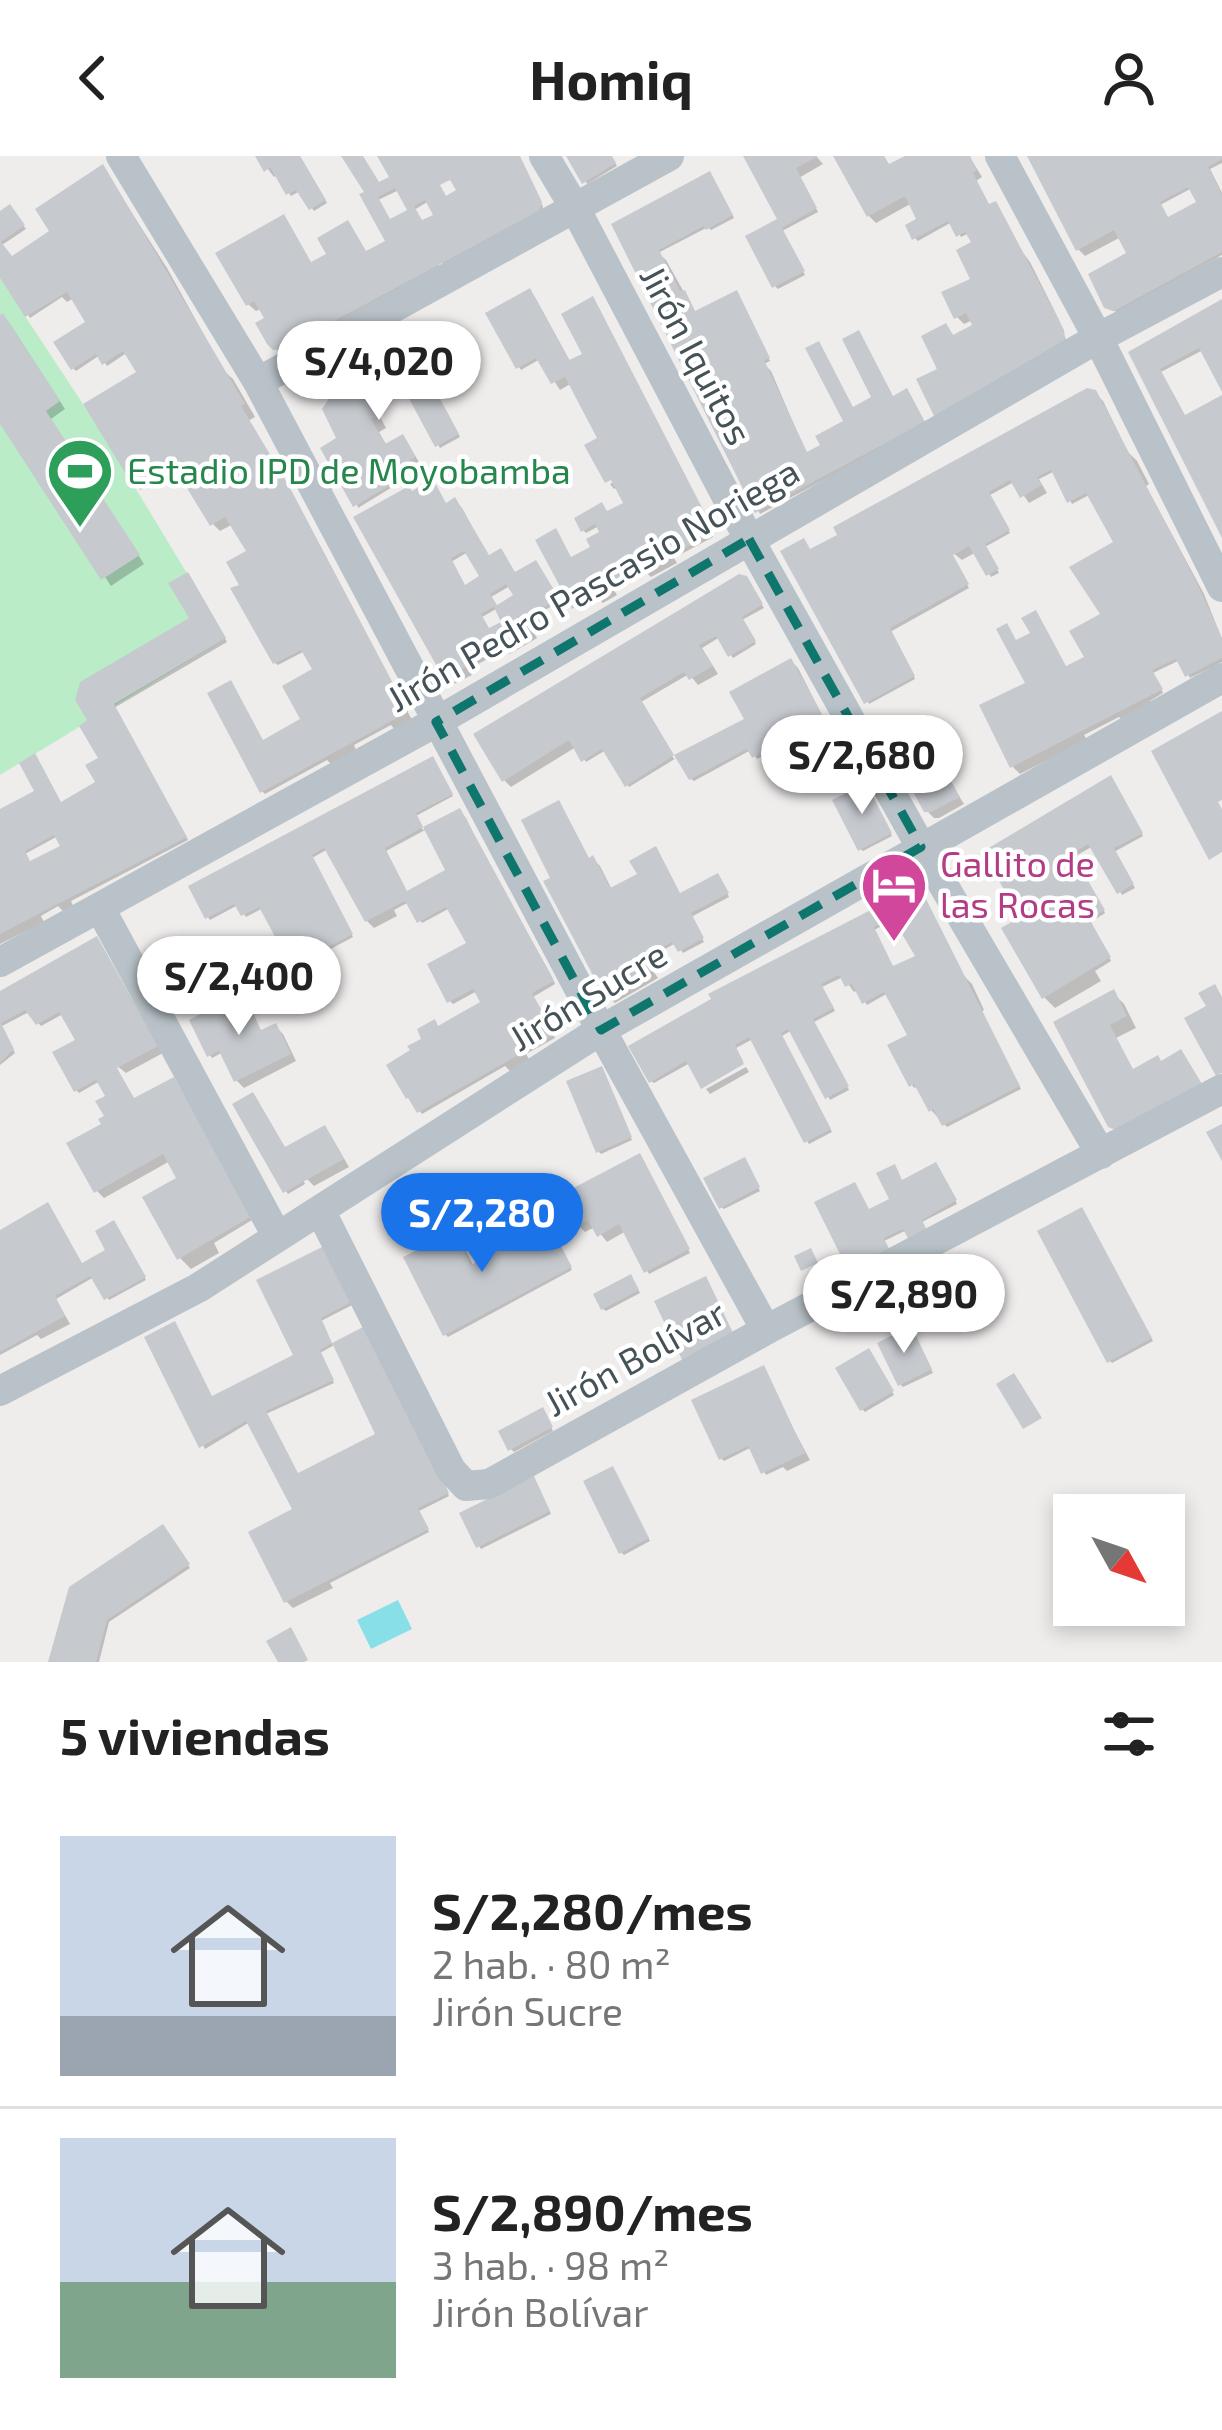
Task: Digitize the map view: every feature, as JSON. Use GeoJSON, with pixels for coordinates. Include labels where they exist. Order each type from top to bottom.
{"type":"FeatureCollection","features":[{"type":"Feature","properties":{"kind":"street","name":"Jirón Iquitos"},"geometry":{"type":"LineString","coordinates":[[544,156],[921,848],[1101,1154]]}},
{"type":"Feature","properties":{"kind":"street"},"geometry":{"type":"LineString","coordinates":[[258,382],[669,156]]}},
{"type":"Feature","properties":{"kind":"street"},"geometry":{"type":"LineString","coordinates":[[1000,156],[1098,338],[1222,587]]}},
{"type":"Feature","properties":{"kind":"street"},"geometry":{"type":"LineString","coordinates":[[135,161],[766,1330]]}},
{"type":"Feature","properties":{"kind":"street","name":"Jirón Pedro Pascasio Noriega"},"geometry":{"type":"LineString","coordinates":[[0,962],[436,722],[1098,338],[1222,272]]}},
{"type":"Feature","properties":{"kind":"street","name":"Jirón Sucre"},"geometry":{"type":"LineString","coordinates":[[0,1391],[198,1288],[601,1030],[1222,678]]}},
{"type":"Feature","properties":{"kind":"street"},"geometry":{"type":"LineString","coordinates":[[100,908],[277,1236]]}},
{"type":"Feature","properties":{"kind":"street","name":"Jirón Bolívar"},"geometry":{"type":"LineString","coordinates":[[320,1210],[451,1470],[466,1486],[489,1484],[766,1330],[1222,1088]]}},
{"type":"Feature","properties":{"kind":"highlighted area"},"geometry":{"type":"Polygon","coordinates":[[[749,539],[921,847],[601,1030],[436,722],[749,539]]]}},
{"type":"Feature","properties":{"kind":"green space","name":"Estadio IPD de Moyobamba"},"geometry":{"type":"Polygon","coordinates":[[[0,278],[104,436],[226,638],[0,775],[0,278]]]}},
{"type":"Feature","properties":{"kind":"water"},"geometry":{"type":"Polygon","coordinates":[[[398,1600],[412,1629],[371,1649],[357,1620],[398,1600]]]}},
{"type":"Feature","properties":{"kind":"building"},"geometry":{"type":"Polygon","coordinates":[[[255,156],[300,156],[326,200],[309,210],[296,190],[286,195],[270,167],[264,172],[255,156]]]}},
{"type":"Feature","properties":{"kind":"building"},"geometry":{"type":"Polygon","coordinates":[[[341,156],[363,156],[379,182],[389,177],[377,156],[520,156],[542,202],[539,211],[273,350],[255,323],[264,318],[254,301],[246,306],[215,253],[284,214],[311,262],[326,254],[317,238],[348,220],[366,251],[385,241],[359,194],[364,192],[341,156]],[[450,180],[440,185],[446,196],[456,190],[450,180]],[[395,188],[378,197],[390,219],[407,210],[395,188]],[[425,200],[414,206],[422,220],[433,215],[425,200]]]}},
{"type":"Feature","properties":{"kind":"building"},"geometry":{"type":"Polygon","coordinates":[[[566,156],[612,156],[616,163],[582,184],[566,156]]]}},
{"type":"Feature","properties":{"kind":"building"},"geometry":{"type":"Polygon","coordinates":[[[743,156],[818,156],[796,168],[817,208],[782,228],[805,271],[772,288],[745,236],[777,219],[743,156]]]}},
{"type":"Feature","properties":{"kind":"building"},"geometry":{"type":"Polygon","coordinates":[[[833,156],[884,156],[889,164],[905,156],[970,156],[989,204],[996,201],[1064,330],[1060,347],[934,416],[916,379],[937,369],[921,336],[946,323],[953,335],[972,325],[966,313],[954,319],[941,292],[970,279],[956,250],[971,242],[965,232],[956,237],[948,221],[912,240],[905,225],[916,219],[905,196],[867,217],[833,156]]]}},
{"type":"Feature","properties":{"kind":"building"},"geometry":{"type":"Polygon","coordinates":[[[1027,156],[1222,156],[1208,167],[1222,195],[1222,252],[1114,311],[1104,308],[1088,274],[1126,253],[1114,230],[1076,251],[1027,156]],[[1188,187],[1160,202],[1168,217],[1196,202],[1188,187]]]}},
{"type":"Feature","properties":{"kind":"building"},"geometry":{"type":"Polygon","coordinates":[[[103,164],[245,404],[241,406],[408,712],[260,793],[207,693],[231,680],[263,740],[300,719],[282,686],[312,669],[301,650],[273,664],[230,588],[239,585],[226,562],[246,551],[225,517],[210,526],[173,465],[135,489],[83,404],[136,372],[123,351],[102,365],[96,354],[71,370],[53,342],[85,322],[67,292],[25,317],[0,278],[0,211],[10,204],[25,225],[1,242],[12,256],[49,231],[35,209],[103,164]]]}},
{"type":"Feature","properties":{"kind":"building"},"geometry":{"type":"Polygon","coordinates":[[[710,171],[733,215],[659,250],[695,311],[737,290],[807,452],[820,445],[815,436],[843,421],[805,348],[819,341],[853,407],[871,397],[842,339],[859,330],[893,396],[907,388],[925,422],[755,513],[611,224],[710,171]]]}},
{"type":"Feature","properties":{"kind":"building"},"geometry":{"type":"Polygon","coordinates":[[[530,288],[569,360],[582,354],[561,314],[593,296],[711,525],[711,534],[572,609],[535,540],[556,528],[571,557],[590,547],[586,539],[599,532],[595,524],[581,532],[574,518],[602,502],[607,511],[623,503],[611,480],[605,483],[584,445],[597,438],[565,377],[551,384],[536,358],[516,369],[485,313],[530,288]]]}},
{"type":"Feature","properties":{"kind":"building"},"geometry":{"type":"Polygon","coordinates":[[[1222,299],[1222,392],[1199,348],[1160,369],[1185,415],[1222,395],[1222,538],[1128,352],[1222,299]]]}},
{"type":"Feature","properties":{"kind":"building"},"geometry":{"type":"Polygon","coordinates":[[[3,313],[60,401],[46,411],[140,555],[101,580],[0,424],[3,313]]]}},
{"type":"Feature","properties":{"kind":"building"},"geometry":{"type":"Polygon","coordinates":[[[409,341],[459,434],[435,447],[398,378],[366,395],[377,416],[371,419],[385,444],[403,434],[416,457],[387,473],[394,483],[353,507],[320,448],[336,438],[322,409],[330,397],[330,383],[409,341]]]}},
{"type":"Feature","properties":{"kind":"building"},"geometry":{"type":"Polygon","coordinates":[[[1087,388],[1096,390],[1197,583],[1222,638],[1222,658],[1185,677],[1176,659],[1152,670],[1163,689],[1010,768],[979,705],[1025,683],[996,629],[1007,623],[1016,640],[1030,633],[1021,618],[1036,610],[1066,666],[1084,657],[1069,631],[1100,614],[1069,567],[1113,542],[1086,493],[1067,503],[1051,470],[1037,477],[1042,485],[1020,498],[1010,480],[989,492],[1010,530],[985,544],[999,569],[986,576],[969,546],[953,555],[969,584],[890,628],[915,676],[864,704],[780,551],[804,538],[810,549],[837,535],[833,527],[1087,388]]]}},
{"type":"Feature","properties":{"kind":"building"},"geometry":{"type":"Polygon","coordinates":[[[433,479],[446,503],[455,497],[489,555],[501,548],[515,572],[536,560],[559,598],[538,611],[545,623],[444,679],[353,517],[409,486],[412,491],[433,479]],[[464,551],[451,558],[465,585],[479,576],[464,551]],[[506,584],[490,594],[497,605],[481,614],[489,628],[501,622],[494,607],[513,595],[506,584]]]}},
{"type":"Feature","properties":{"kind":"building"},"geometry":{"type":"Polygon","coordinates":[[[188,572],[226,638],[114,704],[187,837],[0,934],[0,809],[34,791],[19,763],[35,753],[61,802],[95,782],[85,765],[98,758],[79,726],[87,720],[75,700],[80,682],[189,618],[168,583],[188,572]],[[54,835],[25,851],[30,861],[60,846],[54,835]]]}},
{"type":"Feature","properties":{"kind":"building"},"geometry":{"type":"Polygon","coordinates":[[[739,574],[747,576],[763,604],[742,617],[756,641],[728,657],[716,636],[699,645],[713,666],[689,680],[684,672],[640,698],[674,755],[625,787],[602,749],[581,762],[569,740],[502,782],[473,734],[739,574]]]}},
{"type":"Feature","properties":{"kind":"building"},"geometry":{"type":"Polygon","coordinates":[[[791,658],[830,729],[784,755],[778,744],[752,758],[747,749],[689,780],[674,755],[744,719],[729,692],[791,658]]]}},
{"type":"Feature","properties":{"kind":"building"},"geometry":{"type":"Polygon","coordinates":[[[1222,711],[1222,800],[1218,802],[1222,852],[1209,860],[1151,751],[1222,711]]]}},
{"type":"Feature","properties":{"kind":"building"},"geometry":{"type":"Polygon","coordinates":[[[433,756],[453,794],[416,813],[423,827],[460,808],[554,981],[532,993],[555,1034],[417,1113],[386,1065],[421,1039],[417,1029],[435,1019],[438,1026],[480,1002],[473,989],[447,1003],[427,964],[466,943],[446,907],[417,923],[405,901],[365,922],[324,848],[312,855],[353,934],[268,979],[257,959],[280,946],[259,907],[241,916],[234,904],[205,919],[188,886],[433,756]],[[423,827],[385,848],[407,891],[445,870],[423,827]]]}},
{"type":"Feature","properties":{"kind":"building"},"geometry":{"type":"Polygon","coordinates":[[[942,765],[960,797],[924,812],[909,784],[942,765]]]}},
{"type":"Feature","properties":{"kind":"building"},"geometry":{"type":"Polygon","coordinates":[[[1111,775],[1143,833],[1114,848],[1134,884],[1117,894],[1088,844],[1062,860],[1065,866],[1076,860],[1105,910],[1089,919],[1111,957],[1042,999],[1001,928],[1020,917],[982,852],[1111,775]]]}},
{"type":"Feature","properties":{"kind":"building"},"geometry":{"type":"Polygon","coordinates":[[[866,783],[892,833],[858,851],[832,800],[866,783]]]}},
{"type":"Feature","properties":{"kind":"building"},"geometry":{"type":"Polygon","coordinates":[[[559,800],[610,888],[637,874],[629,861],[656,846],[680,893],[718,873],[729,893],[691,913],[704,938],[678,952],[672,942],[646,956],[654,970],[605,998],[543,881],[550,878],[521,820],[559,800]]]}},
{"type":"Feature","properties":{"kind":"building"},"geometry":{"type":"Polygon","coordinates":[[[919,885],[1020,1086],[942,1126],[914,1084],[909,1087],[887,1045],[907,1035],[884,992],[862,1004],[852,984],[845,987],[839,975],[821,984],[834,1008],[813,1019],[849,1086],[825,1099],[788,1029],[781,1033],[831,1129],[804,1143],[749,1037],[735,1045],[744,1064],[701,1089],[686,1061],[649,1083],[628,1046],[711,999],[708,994],[919,885]],[[892,917],[874,927],[893,966],[915,956],[892,917]]]}},
{"type":"Feature","properties":{"kind":"building"},"geometry":{"type":"Polygon","coordinates":[[[97,936],[158,1046],[117,1068],[134,1098],[174,1077],[252,1216],[177,1260],[142,1197],[176,1178],[163,1154],[94,1193],[66,1143],[101,1124],[98,1119],[104,1116],[95,1101],[105,1096],[96,1080],[74,1092],[52,1052],[75,1040],[59,1012],[36,1025],[25,1010],[1,1023],[14,1049],[0,1063],[0,991],[97,936]]]}},
{"type":"Feature","properties":{"kind":"building"},"geometry":{"type":"Polygon","coordinates":[[[1215,984],[1222,997],[1222,1073],[1216,1076],[1184,1018],[1206,1006],[1198,993],[1215,984]]]}},
{"type":"Feature","properties":{"kind":"building"},"geometry":{"type":"Polygon","coordinates":[[[1114,989],[1127,1016],[1110,1025],[1133,1069],[1181,1049],[1202,1084],[1121,1132],[1108,1127],[1053,1022],[1114,989]]]}},
{"type":"Feature","properties":{"kind":"building"},"geometry":{"type":"Polygon","coordinates":[[[243,992],[261,1030],[276,1023],[291,1054],[234,1082],[219,1051],[207,1057],[189,1020],[243,992]]]}},
{"type":"Feature","properties":{"kind":"building"},"geometry":{"type":"Polygon","coordinates":[[[602,1066],[632,1137],[596,1153],[566,1081],[602,1066]]]}},
{"type":"Feature","properties":{"kind":"building"},"geometry":{"type":"Polygon","coordinates":[[[253,1092],[285,1147],[325,1125],[344,1159],[283,1193],[232,1104],[253,1092]]]}},
{"type":"Feature","properties":{"kind":"building"},"geometry":{"type":"Polygon","coordinates":[[[1222,1124],[1222,1161],[1206,1132],[1222,1124]]]}},
{"type":"Feature","properties":{"kind":"building"},"geometry":{"type":"Polygon","coordinates":[[[640,1153],[690,1249],[644,1273],[619,1224],[597,1237],[588,1220],[575,1227],[560,1195],[640,1153]]]}},
{"type":"Feature","properties":{"kind":"building"},"geometry":{"type":"Polygon","coordinates":[[[745,1157],[760,1187],[719,1209],[703,1178],[745,1157]]]}},
{"type":"Feature","properties":{"kind":"building"},"geometry":{"type":"Polygon","coordinates":[[[936,1162],[957,1200],[922,1220],[928,1233],[910,1242],[903,1229],[884,1238],[890,1251],[849,1272],[814,1202],[855,1182],[869,1209],[889,1199],[876,1173],[895,1164],[902,1180],[936,1162]]]}},
{"type":"Feature","properties":{"kind":"building"},"geometry":{"type":"Polygon","coordinates":[[[48,1202],[82,1263],[105,1250],[95,1231],[114,1220],[146,1277],[104,1300],[90,1276],[55,1296],[65,1316],[0,1352],[0,1230],[48,1202]]]}},
{"type":"Feature","properties":{"kind":"building"},"geometry":{"type":"Polygon","coordinates":[[[1082,1207],[1152,1338],[1107,1363],[1037,1231],[1082,1207]]]}},
{"type":"Feature","properties":{"kind":"building"},"geometry":{"type":"Polygon","coordinates":[[[549,1223],[572,1267],[443,1336],[403,1257],[455,1231],[471,1265],[549,1223]]]}},
{"type":"Feature","properties":{"kind":"building"},"geometry":{"type":"Polygon","coordinates":[[[328,1244],[355,1300],[321,1318],[332,1343],[367,1325],[449,1493],[418,1508],[429,1529],[284,1603],[248,1532],[292,1509],[246,1421],[199,1448],[144,1337],[175,1321],[212,1396],[293,1355],[256,1280],[328,1244]],[[332,1343],[320,1350],[334,1380],[266,1411],[298,1473],[375,1434],[332,1343]]]}},
{"type":"Feature","properties":{"kind":"building"},"geometry":{"type":"Polygon","coordinates":[[[811,1248],[818,1263],[801,1271],[794,1256],[811,1248]]]}},
{"type":"Feature","properties":{"kind":"building"},"geometry":{"type":"Polygon","coordinates":[[[968,1268],[993,1318],[976,1327],[951,1277],[968,1268]]]}},
{"type":"Feature","properties":{"kind":"building"},"geometry":{"type":"Polygon","coordinates":[[[631,1274],[639,1290],[601,1310],[593,1294],[631,1274]]]}},
{"type":"Feature","properties":{"kind":"building"},"geometry":{"type":"Polygon","coordinates":[[[706,1276],[735,1337],[683,1362],[654,1301],[706,1276]]]}},
{"type":"Feature","properties":{"kind":"building"},"geometry":{"type":"Polygon","coordinates":[[[911,1326],[932,1369],[898,1386],[877,1343],[911,1326]]]}},
{"type":"Feature","properties":{"kind":"building"},"geometry":{"type":"Polygon","coordinates":[[[869,1348],[894,1391],[860,1411],[835,1368],[869,1348]]]}},
{"type":"Feature","properties":{"kind":"building"},"geometry":{"type":"Polygon","coordinates":[[[764,1365],[805,1453],[761,1474],[748,1446],[719,1460],[691,1400],[764,1365]]]}},
{"type":"Feature","properties":{"kind":"building"},"geometry":{"type":"Polygon","coordinates":[[[1014,1373],[1042,1418],[1023,1429],[996,1384],[1014,1373]]]}},
{"type":"Feature","properties":{"kind":"building"},"geometry":{"type":"Polygon","coordinates":[[[543,1407],[553,1427],[508,1451],[498,1431],[543,1407]]]}},
{"type":"Feature","properties":{"kind":"building"},"geometry":{"type":"Polygon","coordinates":[[[613,1466],[649,1538],[619,1554],[583,1481],[613,1466]]]}},
{"type":"Feature","properties":{"kind":"building"},"geometry":{"type":"Polygon","coordinates":[[[534,1476],[550,1511],[476,1548],[459,1513],[534,1476]]]}},
{"type":"Feature","properties":{"kind":"building"},"geometry":{"type":"Polygon","coordinates":[[[163,1524],[190,1564],[107,1620],[96,1662],[48,1662],[69,1587],[163,1524]]]}},
{"type":"Feature","properties":{"kind":"building"},"geometry":{"type":"Polygon","coordinates":[[[291,1627],[308,1660],[278,1662],[266,1641],[291,1627]]]}},
{"type":"Feature","properties":{"kind":"place","name":"Estadio IPD de Moyobamba"},"geometry":{"type":"Point","coordinates":[80,530]}},
{"type":"Feature","properties":{"kind":"place","name":"Gallito de las Rocas"},"geometry":{"type":"Point","coordinates":[894,944]}}]}
